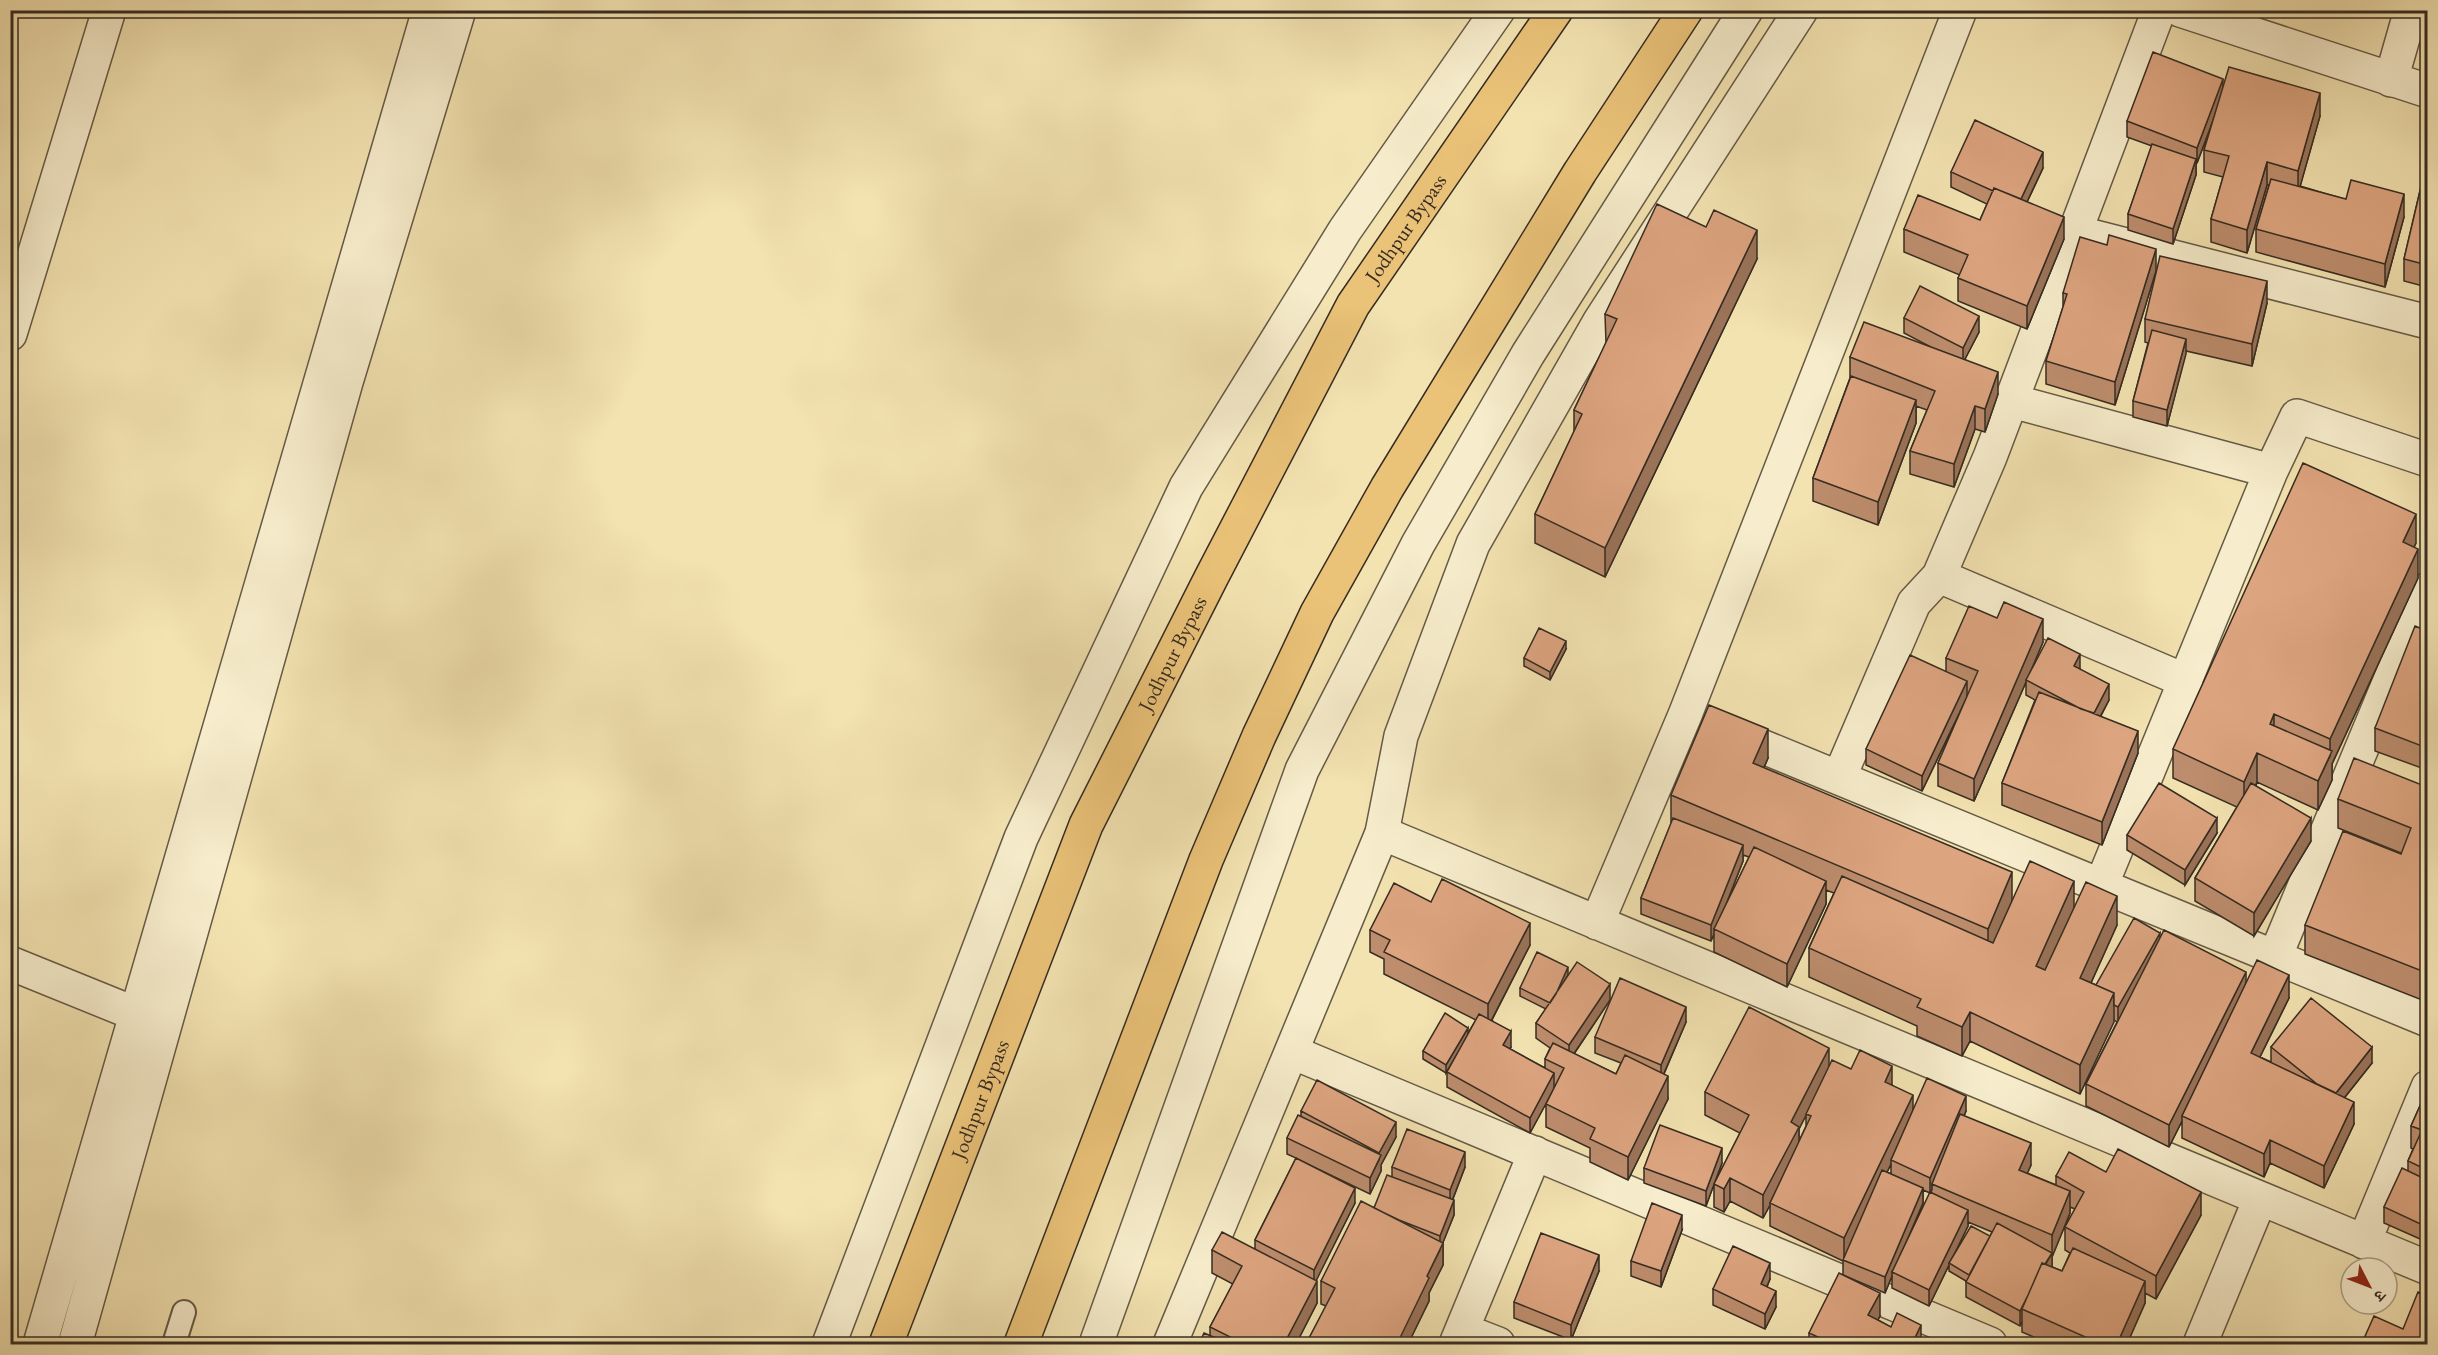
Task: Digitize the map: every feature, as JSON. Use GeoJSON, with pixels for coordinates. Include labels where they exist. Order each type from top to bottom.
{"type":"FeatureCollection","features":[{"type":"Feature","properties":{"kind":"highway","name":"Jodhpur Bypass"},"geometry":{"type":"LineString","coordinates":[[886,1344],[1086,825],[1353,305],[1556,10]]}},
{"type":"Feature","properties":{"kind":"highway"},"geometry":{"type":"LineString","coordinates":[[1021,1344],[1206,860],[1259,736],[1317,613],[1387,488],[1580,172],[1686,10]]}},
{"type":"Feature","properties":{"kind":"street"},"geometry":{"type":"LineString","coordinates":[[10,334],[109,10]]}},
{"type":"Feature","properties":{"kind":"street"},"geometry":{"type":"LineString","coordinates":[[75,1344],[151,1021],[429,10]]}},
{"type":"Feature","properties":{"kind":"street"},"geometry":{"type":"LineString","coordinates":[[40,1344],[151,1021],[459,10]]}},
{"type":"Feature","properties":{"kind":"street"},"geometry":{"type":"LineString","coordinates":[[829,1344],[1021,838],[1186,487],[1345,230],[1498,10]]}},
{"type":"Feature","properties":{"kind":"street"},"geometry":{"type":"LineString","coordinates":[[1096,1344],[1302,770],[1418,544],[1522,364],[1746,10]]}},
{"type":"Feature","properties":{"kind":"street"},"geometry":{"type":"LineString","coordinates":[[1170,1344],[1382,833],[1401,736],[1473,544],[1600,321],[1801,10]]}},
{"type":"Feature","properties":{"kind":"street"},"geometry":{"type":"LineString","coordinates":[[1597,923],[1685,715],[1960,10]]}},
{"type":"Feature","properties":{"kind":"street"},"geometry":{"type":"LineString","coordinates":[[1839,778],[1914,603],[1939,576],[1990,457],[2159,10]]}},
{"type":"Feature","properties":{"kind":"street"},"geometry":{"type":"LineString","coordinates":[[2180,10],[2427,92]]}},
{"type":"Feature","properties":{"kind":"street"},"geometry":{"type":"LineString","coordinates":[[2391,80],[2411,10]]}},
{"type":"Feature","properties":{"kind":"street"},"geometry":{"type":"LineString","coordinates":[[2075,232],[2427,322]]}},
{"type":"Feature","properties":{"kind":"street"},"geometry":{"type":"LineString","coordinates":[[2012,401],[2271,471]]}},
{"type":"Feature","properties":{"kind":"street"},"geometry":{"type":"LineString","coordinates":[[2101,886],[2271,471],[2297,416],[2427,460]]}},
{"type":"Feature","properties":{"kind":"street"},"geometry":{"type":"LineString","coordinates":[[1939,576],[2186,681]]}},
{"type":"Feature","properties":{"kind":"street"},"geometry":{"type":"LineString","coordinates":[[2275,957],[2427,589]]}},
{"type":"Feature","properties":{"kind":"street"},"geometry":{"type":"LineString","coordinates":[[1685,715],[2427,1020]]}},
{"type":"Feature","properties":{"kind":"street"},"geometry":{"type":"LineString","coordinates":[[1382,833],[2427,1268]]}},
{"type":"Feature","properties":{"kind":"street"},"geometry":{"type":"LineString","coordinates":[[10,963],[151,1021]]}},
{"type":"Feature","properties":{"kind":"street"},"geometry":{"type":"LineString","coordinates":[[1292,1052],[1535,1153],[1952,1337],[1990,1344]]}},
{"type":"Feature","properties":{"kind":"street"},"geometry":{"type":"LineString","coordinates":[[2364,1242],[2427,1087]]}},
{"type":"Feature","properties":{"kind":"street"},"geometry":{"type":"LineString","coordinates":[[1498,1344],[1460,1337],[1535,1153]]}},
{"type":"Feature","properties":{"kind":"street"},"geometry":{"type":"LineString","coordinates":[[2200,1344],[2260,1199]]}},
{"type":"Feature","properties":{"kind":"lane"},"geometry":{"type":"LineString","coordinates":[[174,1344],[184,1312]]}},
{"type":"Feature","properties":{"kind":"building"},"geometry":{"type":"Polygon","coordinates":[[[2153,52],[2223,79],[2197,148],[2127,121],[2153,52]]]}},
{"type":"Feature","properties":{"kind":"building"},"geometry":{"type":"Polygon","coordinates":[[[2229,67],[2320,93],[2298,171],[2267,162],[2247,230],[2211,219],[2229,156],[2204,150],[2229,67]]]}},
{"type":"Feature","properties":{"kind":"building"},"geometry":{"type":"Polygon","coordinates":[[[1975,120],[2043,152],[2021,199],[1994,188],[1993,191],[1951,172],[1975,120]]]}},
{"type":"Feature","properties":{"kind":"building"},"geometry":{"type":"Polygon","coordinates":[[[2152,144],[2196,159],[2173,229],[2128,214],[2152,144]]]}},
{"type":"Feature","properties":{"kind":"building"},"geometry":{"type":"Polygon","coordinates":[[[2427,161],[2427,265],[2404,259],[2427,161]]]}},
{"type":"Feature","properties":{"kind":"building"},"geometry":{"type":"Polygon","coordinates":[[[2271,179],[2346,199],[2351,180],[2404,194],[2385,264],[2256,229],[2271,179]]]}},
{"type":"Feature","properties":{"kind":"building"},"geometry":{"type":"Polygon","coordinates":[[[1994,188],[2064,217],[2027,306],[1958,278],[1968,255],[1904,229],[1918,195],[1980,220],[1994,188]]]}},
{"type":"Feature","properties":{"kind":"building"},"geometry":{"type":"Polygon","coordinates":[[[1657,204],[1706,227],[1714,210],[1757,230],[1605,548],[1535,514],[1582,414],[1574,410],[1617,319],[1605,314],[1657,204]]]}},
{"type":"Feature","properties":{"kind":"building"},"geometry":{"type":"Polygon","coordinates":[[[2109,235],[2156,249],[2115,382],[2046,361],[2067,294],[2063,293],[2080,237],[2107,245],[2109,235]]]}},
{"type":"Feature","properties":{"kind":"building"},"geometry":{"type":"Polygon","coordinates":[[[2160,256],[2267,281],[2252,344],[2145,319],[2160,256]]]}},
{"type":"Feature","properties":{"kind":"building"},"geometry":{"type":"Polygon","coordinates":[[[2427,265],[2427,285],[2423,284],[2427,265]]]}},
{"type":"Feature","properties":{"kind":"building"},"geometry":{"type":"Polygon","coordinates":[[[1920,286],[1979,316],[1963,348],[1904,318],[1920,286]]]}},
{"type":"Feature","properties":{"kind":"building"},"geometry":{"type":"Polygon","coordinates":[[[1864,322],[1998,372],[1985,409],[1975,406],[1954,464],[1910,451],[1935,391],[1850,357],[1864,322]]]}},
{"type":"Feature","properties":{"kind":"building"},"geometry":{"type":"Polygon","coordinates":[[[2152,330],[2186,339],[2167,410],[2133,401],[2152,330]]]}},
{"type":"Feature","properties":{"kind":"building"},"geometry":{"type":"Polygon","coordinates":[[[1851,376],[1916,400],[1878,502],[1813,478],[1851,376]]]}},
{"type":"Feature","properties":{"kind":"building"},"geometry":{"type":"Polygon","coordinates":[[[2303,463],[2416,514],[2403,542],[2418,549],[2330,739],[2274,714],[2270,724],[2332,751],[2318,781],[2257,753],[2244,782],[2173,749],[2303,463]]]}},
{"type":"Feature","properties":{"kind":"building"},"geometry":{"type":"Polygon","coordinates":[[[2004,602],[2043,619],[1974,779],[1938,763],[1978,671],[1946,658],[1969,606],[1997,618],[2004,602]]]}},
{"type":"Feature","properties":{"kind":"building"},"geometry":{"type":"Polygon","coordinates":[[[2415,626],[2427,631],[2427,748],[2375,728],[2415,626]]]}},
{"type":"Feature","properties":{"kind":"building"},"geometry":{"type":"Polygon","coordinates":[[[1539,628],[1566,641],[1550,672],[1524,658],[1539,628]]]}},
{"type":"Feature","properties":{"kind":"building"},"geometry":{"type":"Polygon","coordinates":[[[2048,638],[2080,654],[2074,666],[2109,684],[2094,713],[2081,709],[2026,680],[2048,638]]]}},
{"type":"Feature","properties":{"kind":"building"},"geometry":{"type":"Polygon","coordinates":[[[1910,655],[1967,681],[1922,776],[1866,749],[1910,655]]]}},
{"type":"Feature","properties":{"kind":"building"},"geometry":{"type":"Polygon","coordinates":[[[2039,692],[2138,731],[2102,822],[2002,783],[2039,692]]]}},
{"type":"Feature","properties":{"kind":"building"},"geometry":{"type":"Polygon","coordinates":[[[1709,705],[1768,729],[1753,763],[2012,872],[1988,929],[1671,795],[1709,705]]]}},
{"type":"Feature","properties":{"kind":"building"},"geometry":{"type":"Polygon","coordinates":[[[2354,758],[2427,787],[2427,973],[2305,925],[2343,831],[2401,854],[2411,828],[2338,799],[2354,758]]]}},
{"type":"Feature","properties":{"kind":"building"},"geometry":{"type":"Polygon","coordinates":[[[2159,783],[2217,818],[2185,870],[2127,835],[2159,783]]]}},
{"type":"Feature","properties":{"kind":"building"},"geometry":{"type":"Polygon","coordinates":[[[2251,783],[2311,818],[2254,913],[2195,878],[2251,783]]]}},
{"type":"Feature","properties":{"kind":"building"},"geometry":{"type":"Polygon","coordinates":[[[1673,818],[1743,845],[1711,925],[1641,898],[1673,818]]]}},
{"type":"Feature","properties":{"kind":"building"},"geometry":{"type":"Polygon","coordinates":[[[1754,847],[1826,881],[1787,964],[1714,929],[1754,847]]]}},
{"type":"Feature","properties":{"kind":"building"},"geometry":{"type":"Polygon","coordinates":[[[2030,861],[2074,881],[2036,966],[2045,970],[2086,882],[2117,896],[2080,978],[2114,993],[2080,1065],[1970,1012],[1962,1027],[1917,1007],[1921,999],[1809,948],[1842,876],[1993,943],[2030,861]]]}},
{"type":"Feature","properties":{"kind":"building"},"geometry":{"type":"Polygon","coordinates":[[[1442,879],[1530,923],[1488,1004],[1384,952],[1390,940],[1370,930],[1394,883],[1431,902],[1442,879]]]}},
{"type":"Feature","properties":{"kind":"building"},"geometry":{"type":"Polygon","coordinates":[[[2134,918],[2160,933],[2118,1007],[2114,1005],[2114,993],[2096,985],[2134,918]]]}},
{"type":"Feature","properties":{"kind":"building"},"geometry":{"type":"Polygon","coordinates":[[[2164,930],[2246,972],[2169,1125],[2086,1084],[2164,930]]]}},
{"type":"Feature","properties":{"kind":"building"},"geometry":{"type":"Polygon","coordinates":[[[1537,952],[1568,967],[1550,1003],[1520,988],[1537,952]]]}},
{"type":"Feature","properties":{"kind":"building"},"geometry":{"type":"Polygon","coordinates":[[[2257,960],[2289,975],[2251,1053],[2354,1102],[2324,1166],[2270,1140],[2264,1154],[2182,1116],[2257,960]]]}},
{"type":"Feature","properties":{"kind":"building"},"geometry":{"type":"Polygon","coordinates":[[[1577,962],[1610,984],[1569,1045],[1536,1023],[1577,962]]]}},
{"type":"Feature","properties":{"kind":"building"},"geometry":{"type":"Polygon","coordinates":[[[1620,978],[1686,1007],[1661,1065],[1595,1037],[1620,978]]]}},
{"type":"Feature","properties":{"kind":"building"},"geometry":{"type":"Polygon","coordinates":[[[2311,998],[2372,1047],[2336,1093],[2317,1084],[2271,1047],[2311,998]]]}},
{"type":"Feature","properties":{"kind":"building"},"geometry":{"type":"Polygon","coordinates":[[[1749,1007],[1829,1048],[1791,1122],[1799,1127],[1763,1195],[1730,1178],[1724,1189],[1714,1184],[1749,1115],[1705,1092],[1749,1007]]]}},
{"type":"Feature","properties":{"kind":"building"},"geometry":{"type":"Polygon","coordinates":[[[1445,1013],[1468,1028],[1446,1065],[1423,1051],[1445,1013]]]}},
{"type":"Feature","properties":{"kind":"building"},"geometry":{"type":"Polygon","coordinates":[[[1479,1014],[1511,1031],[1503,1045],[1554,1073],[1530,1118],[1447,1072],[1479,1014]]]}},
{"type":"Feature","properties":{"kind":"building"},"geometry":{"type":"Polygon","coordinates":[[[1553,1043],[1616,1074],[1625,1055],[1668,1076],[1628,1157],[1590,1139],[1595,1128],[1546,1104],[1564,1068],[1545,1059],[1553,1043]]]}},
{"type":"Feature","properties":{"kind":"building"},"geometry":{"type":"Polygon","coordinates":[[[1860,1050],[1892,1066],[1885,1082],[1913,1095],[1844,1238],[1770,1203],[1811,1116],[1806,1114],[1832,1060],[1851,1069],[1860,1050]]]}},
{"type":"Feature","properties":{"kind":"building"},"geometry":{"type":"Polygon","coordinates":[[[1927,1078],[1966,1096],[1930,1178],[1891,1160],[1927,1078]]]}},
{"type":"Feature","properties":{"kind":"building"},"geometry":{"type":"Polygon","coordinates":[[[1317,1080],[1396,1122],[1379,1153],[1301,1111],[1317,1080]]]}},
{"type":"Feature","properties":{"kind":"building"},"geometry":{"type":"Polygon","coordinates":[[[2427,1090],[2427,1170],[2408,1161],[2422,1130],[2411,1126],[2427,1090]]]}},
{"type":"Feature","properties":{"kind":"building"},"geometry":{"type":"Polygon","coordinates":[[[1960,1114],[2031,1143],[2019,1170],[2070,1191],[2052,1235],[1932,1184],[1960,1114]]]}},
{"type":"Feature","properties":{"kind":"building"},"geometry":{"type":"Polygon","coordinates":[[[1298,1115],[1381,1155],[1370,1178],[1287,1138],[1298,1115]]]}},
{"type":"Feature","properties":{"kind":"building"},"geometry":{"type":"Polygon","coordinates":[[[1660,1125],[1722,1148],[1706,1191],[1644,1168],[1660,1125]]]}},
{"type":"Feature","properties":{"kind":"building"},"geometry":{"type":"Polygon","coordinates":[[[1407,1129],[1465,1152],[1450,1190],[1392,1167],[1407,1129]]]}},
{"type":"Feature","properties":{"kind":"building"},"geometry":{"type":"Polygon","coordinates":[[[2118,1149],[2201,1192],[2156,1276],[2065,1227],[2084,1192],[2056,1176],[2069,1152],[2106,1172],[2118,1149]]]}},
{"type":"Feature","properties":{"kind":"building"},"geometry":{"type":"Polygon","coordinates":[[[1296,1158],[1355,1188],[1314,1270],[1255,1240],[1296,1158]]]}},
{"type":"Feature","properties":{"kind":"building"},"geometry":{"type":"Polygon","coordinates":[[[2402,1168],[2427,1180],[2427,1227],[2384,1207],[2402,1168]]]}},
{"type":"Feature","properties":{"kind":"building"},"geometry":{"type":"Polygon","coordinates":[[[1882,1170],[1923,1188],[1885,1277],[1843,1260],[1882,1170]]]}},
{"type":"Feature","properties":{"kind":"building"},"geometry":{"type":"Polygon","coordinates":[[[1387,1175],[1454,1200],[1440,1236],[1374,1208],[1387,1175]]]}},
{"type":"Feature","properties":{"kind":"building"},"geometry":{"type":"Polygon","coordinates":[[[1930,1192],[1968,1210],[1929,1290],[1892,1272],[1930,1192]]]}},
{"type":"Feature","properties":{"kind":"building"},"geometry":{"type":"Polygon","coordinates":[[[1361,1201],[1443,1243],[1397,1344],[1306,1344],[1335,1288],[1321,1281],[1361,1201]]]}},
{"type":"Feature","properties":{"kind":"building"},"geometry":{"type":"Polygon","coordinates":[[[1652,1203],[1682,1215],[1661,1271],[1631,1261],[1652,1203]]]}},
{"type":"Feature","properties":{"kind":"building"},"geometry":{"type":"Polygon","coordinates":[[[1997,1223],[2052,1253],[2045,1264],[2042,1263],[2020,1311],[1966,1282],[1997,1223]]]}},
{"type":"Feature","properties":{"kind":"building"},"geometry":{"type":"Polygon","coordinates":[[[1971,1226],[1990,1236],[1969,1275],[1949,1263],[1971,1226]]]}},
{"type":"Feature","properties":{"kind":"building"},"geometry":{"type":"Polygon","coordinates":[[[1222,1232],[1317,1281],[1284,1344],[1244,1344],[1210,1327],[1242,1266],[1212,1250],[1222,1232]]]}},
{"type":"Feature","properties":{"kind":"building"},"geometry":{"type":"Polygon","coordinates":[[[1541,1233],[1599,1255],[1571,1325],[1514,1302],[1541,1233]]]}},
{"type":"Feature","properties":{"kind":"building"},"geometry":{"type":"Polygon","coordinates":[[[1733,1246],[1770,1263],[1761,1284],[1776,1291],[1765,1314],[1713,1289],[1733,1246]]]}},
{"type":"Feature","properties":{"kind":"building"},"geometry":{"type":"Polygon","coordinates":[[[2073,1248],[2145,1281],[2117,1344],[2101,1344],[2022,1309],[2042,1263],[2062,1271],[2073,1248]]]}},
{"type":"Feature","properties":{"kind":"building"},"geometry":{"type":"Polygon","coordinates":[[[1839,1273],[1880,1293],[1868,1315],[1891,1327],[1897,1313],[1921,1325],[1912,1344],[1833,1344],[1809,1333],[1839,1273]]]}},
{"type":"Feature","properties":{"kind":"building"},"geometry":{"type":"Polygon","coordinates":[[[2418,1292],[2427,1296],[2427,1344],[2362,1343],[2374,1316],[2403,1329],[2418,1292]]]}},
{"type":"Feature","properties":{"kind":"building"},"geometry":{"type":"Polygon","coordinates":[[[1204,1333],[1230,1344],[1199,1344],[1204,1333]]]}}]}
